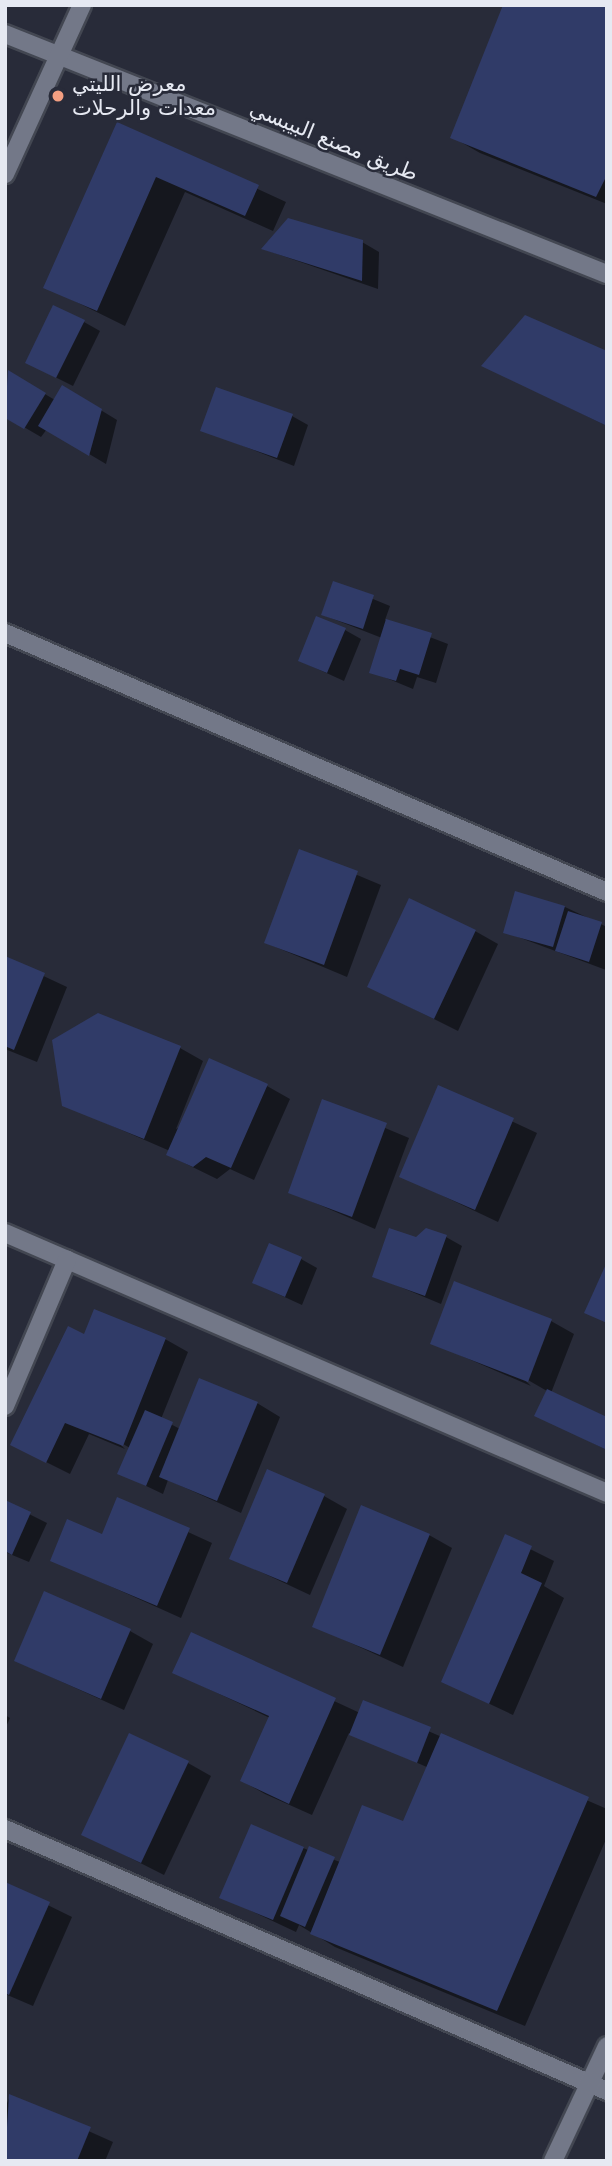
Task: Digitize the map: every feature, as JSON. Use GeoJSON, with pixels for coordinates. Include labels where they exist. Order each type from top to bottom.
{"type":"FeatureCollection","features":[{"type":"Feature","properties":{"kind":"street"},"geometry":{"type":"LineString","coordinates":[[5,174],[82,5]]}},
{"type":"Feature","properties":{"kind":"street","name":"طريق مصنع البيبسي"},"geometry":{"type":"LineString","coordinates":[[5,34],[607,274]]}},
{"type":"Feature","properties":{"kind":"street"},"geometry":{"type":"LineString","coordinates":[[5,633],[607,892]]}},
{"type":"Feature","properties":{"kind":"street"},"geometry":{"type":"LineString","coordinates":[[5,1234],[607,1493]]}},
{"type":"Feature","properties":{"kind":"street"},"geometry":{"type":"LineString","coordinates":[[5,1406],[67,1260]]}},
{"type":"Feature","properties":{"kind":"street"},"geometry":{"type":"LineString","coordinates":[[5,1829],[607,2091]]}},
{"type":"Feature","properties":{"kind":"street"},"geometry":{"type":"LineString","coordinates":[[553,2161],[607,2046]]}},
{"type":"Feature","properties":{"kind":"building"},"geometry":{"type":"Polygon","coordinates":[[[503,5],[607,5],[607,175],[596,197],[450,138],[503,5]]]}},
{"type":"Feature","properties":{"kind":"building"},"geometry":{"type":"Polygon","coordinates":[[[117,122],[259,185],[245,216],[156,177],[97,311],[43,288],[117,122]]]}},
{"type":"Feature","properties":{"kind":"building"},"geometry":{"type":"Polygon","coordinates":[[[288,218],[363,240],[362,281],[261,249],[288,218]]]}},
{"type":"Feature","properties":{"kind":"building"},"geometry":{"type":"Polygon","coordinates":[[[53,305],[85,320],[56,378],[25,363],[53,305]]]}},
{"type":"Feature","properties":{"kind":"building"},"geometry":{"type":"Polygon","coordinates":[[[525,315],[607,351],[607,426],[481,366],[525,315]]]}},
{"type":"Feature","properties":{"kind":"building"},"geometry":{"type":"Polygon","coordinates":[[[8,370],[46,393],[24,429],[5,418],[8,370]]]}},
{"type":"Feature","properties":{"kind":"building"},"geometry":{"type":"Polygon","coordinates":[[[62,385],[102,409],[89,456],[38,426],[62,385]]]}},
{"type":"Feature","properties":{"kind":"building"},"geometry":{"type":"Polygon","coordinates":[[[216,387],[293,414],[277,458],[200,431],[216,387]]]}},
{"type":"Feature","properties":{"kind":"building"},"geometry":{"type":"Polygon","coordinates":[[[333,581],[374,595],[363,629],[321,615],[333,581]]]}},
{"type":"Feature","properties":{"kind":"building"},"geometry":{"type":"Polygon","coordinates":[[[316,616],[346,628],[327,673],[298,661],[316,616]]]}},
{"type":"Feature","properties":{"kind":"building"},"geometry":{"type":"Polygon","coordinates":[[[386,619],[432,633],[419,675],[400,669],[396,681],[369,673],[386,619]]]}},
{"type":"Feature","properties":{"kind":"building"},"geometry":{"type":"Polygon","coordinates":[[[299,849],[358,871],[324,965],[264,943],[299,849]]]}},
{"type":"Feature","properties":{"kind":"building"},"geometry":{"type":"Polygon","coordinates":[[[515,891],[565,906],[553,947],[503,933],[515,891]]]}},
{"type":"Feature","properties":{"kind":"building"},"geometry":{"type":"Polygon","coordinates":[[[409,898],[476,930],[434,1019],[367,987],[409,898]]]}},
{"type":"Feature","properties":{"kind":"building"},"geometry":{"type":"Polygon","coordinates":[[[568,911],[602,922],[589,962],[555,951],[568,911]]]}},
{"type":"Feature","properties":{"kind":"building"},"geometry":{"type":"Polygon","coordinates":[[[5,956],[45,973],[14,1050],[5,1046],[5,956]]]}},
{"type":"Feature","properties":{"kind":"building"},"geometry":{"type":"Polygon","coordinates":[[[98,1013],[181,1046],[144,1139],[62,1106],[52,1040],[98,1013]]]}},
{"type":"Feature","properties":{"kind":"building"},"geometry":{"type":"Polygon","coordinates":[[[209,1058],[268,1084],[231,1168],[206,1157],[193,1167],[166,1155],[209,1058]]]}},
{"type":"Feature","properties":{"kind":"building"},"geometry":{"type":"Polygon","coordinates":[[[438,1085],[514,1118],[475,1210],[399,1177],[438,1085]]]}},
{"type":"Feature","properties":{"kind":"building"},"geometry":{"type":"Polygon","coordinates":[[[322,1099],[387,1123],[352,1217],[288,1193],[322,1099]]]}},
{"type":"Feature","properties":{"kind":"building"},"geometry":{"type":"Polygon","coordinates":[[[389,1228],[416,1237],[426,1228],[447,1235],[425,1296],[372,1277],[389,1228]]]}},
{"type":"Feature","properties":{"kind":"building"},"geometry":{"type":"Polygon","coordinates":[[[269,1243],[302,1257],[285,1297],[252,1283],[269,1243]]]}},
{"type":"Feature","properties":{"kind":"building"},"geometry":{"type":"Polygon","coordinates":[[[607,1262],[607,1323],[584,1313],[607,1262]]]}},
{"type":"Feature","properties":{"kind":"building"},"geometry":{"type":"Polygon","coordinates":[[[454,1281],[552,1319],[528,1382],[430,1344],[454,1281]]]}},
{"type":"Feature","properties":{"kind":"building"},"geometry":{"type":"Polygon","coordinates":[[[94,1309],[166,1338],[123,1446],[65,1423],[46,1463],[10,1445],[68,1326],[84,1334],[94,1309]]]}},
{"type":"Feature","properties":{"kind":"building"},"geometry":{"type":"Polygon","coordinates":[[[199,1378],[258,1402],[217,1501],[159,1477],[199,1378]]]}},
{"type":"Feature","properties":{"kind":"building"},"geometry":{"type":"Polygon","coordinates":[[[547,1389],[607,1417],[607,1450],[534,1416],[547,1389]]]}},
{"type":"Feature","properties":{"kind":"building"},"geometry":{"type":"Polygon","coordinates":[[[145,1410],[173,1422],[146,1486],[117,1474],[145,1410]]]}},
{"type":"Feature","properties":{"kind":"building"},"geometry":{"type":"Polygon","coordinates":[[[267,1469],[325,1494],[287,1583],[229,1559],[267,1469]]]}},
{"type":"Feature","properties":{"kind":"building"},"geometry":{"type":"Polygon","coordinates":[[[117,1497],[190,1528],[157,1606],[50,1561],[67,1519],[102,1534],[117,1497]]]}},
{"type":"Feature","properties":{"kind":"building"},"geometry":{"type":"Polygon","coordinates":[[[5,1500],[31,1512],[12,1555],[5,1551],[5,1500]]]}},
{"type":"Feature","properties":{"kind":"building"},"geometry":{"type":"Polygon","coordinates":[[[361,1505],[430,1534],[380,1655],[312,1627],[361,1505]]]}},
{"type":"Feature","properties":{"kind":"building"},"geometry":{"type":"Polygon","coordinates":[[[505,1534],[532,1546],[521,1573],[542,1583],[489,1704],[441,1682],[505,1534]]]}},
{"type":"Feature","properties":{"kind":"building"},"geometry":{"type":"Polygon","coordinates":[[[44,1591],[131,1629],[101,1699],[14,1661],[44,1591]]]}},
{"type":"Feature","properties":{"kind":"building"},"geometry":{"type":"Polygon","coordinates":[[[191,1632],[336,1698],[289,1804],[240,1781],[269,1716],[172,1673],[191,1632]]]}},
{"type":"Feature","properties":{"kind":"building"},"geometry":{"type":"Polygon","coordinates":[[[363,1700],[431,1727],[417,1763],[349,1735],[363,1700]]]}},
{"type":"Feature","properties":{"kind":"building"},"geometry":{"type":"Polygon","coordinates":[[[129,1733],[189,1761],[141,1863],[81,1835],[129,1733]]]}},
{"type":"Feature","properties":{"kind":"building"},"geometry":{"type":"Polygon","coordinates":[[[441,1733],[589,1797],[497,2011],[310,1934],[362,1805],[403,1821],[441,1733]]]}},
{"type":"Feature","properties":{"kind":"building"},"geometry":{"type":"Polygon","coordinates":[[[251,1824],[304,1847],[273,1920],[219,1898],[251,1824]]]}},
{"type":"Feature","properties":{"kind":"building"},"geometry":{"type":"Polygon","coordinates":[[[309,1846],[335,1857],[305,1927],[280,1916],[309,1846]]]}},
{"type":"Feature","properties":{"kind":"building"},"geometry":{"type":"Polygon","coordinates":[[[5,1882],[50,1902],[9,1995],[5,1993],[5,1882]]]}},
{"type":"Feature","properties":{"kind":"building"},"geometry":{"type":"Polygon","coordinates":[[[9,2094],[91,2127],[77,2161],[5,2161],[9,2094]]]}},
{"type":"Feature","properties":{"kind":"place","name":"معرض الليتي معدات والرحلات"},"geometry":{"type":"Point","coordinates":[58,96]}}]}
